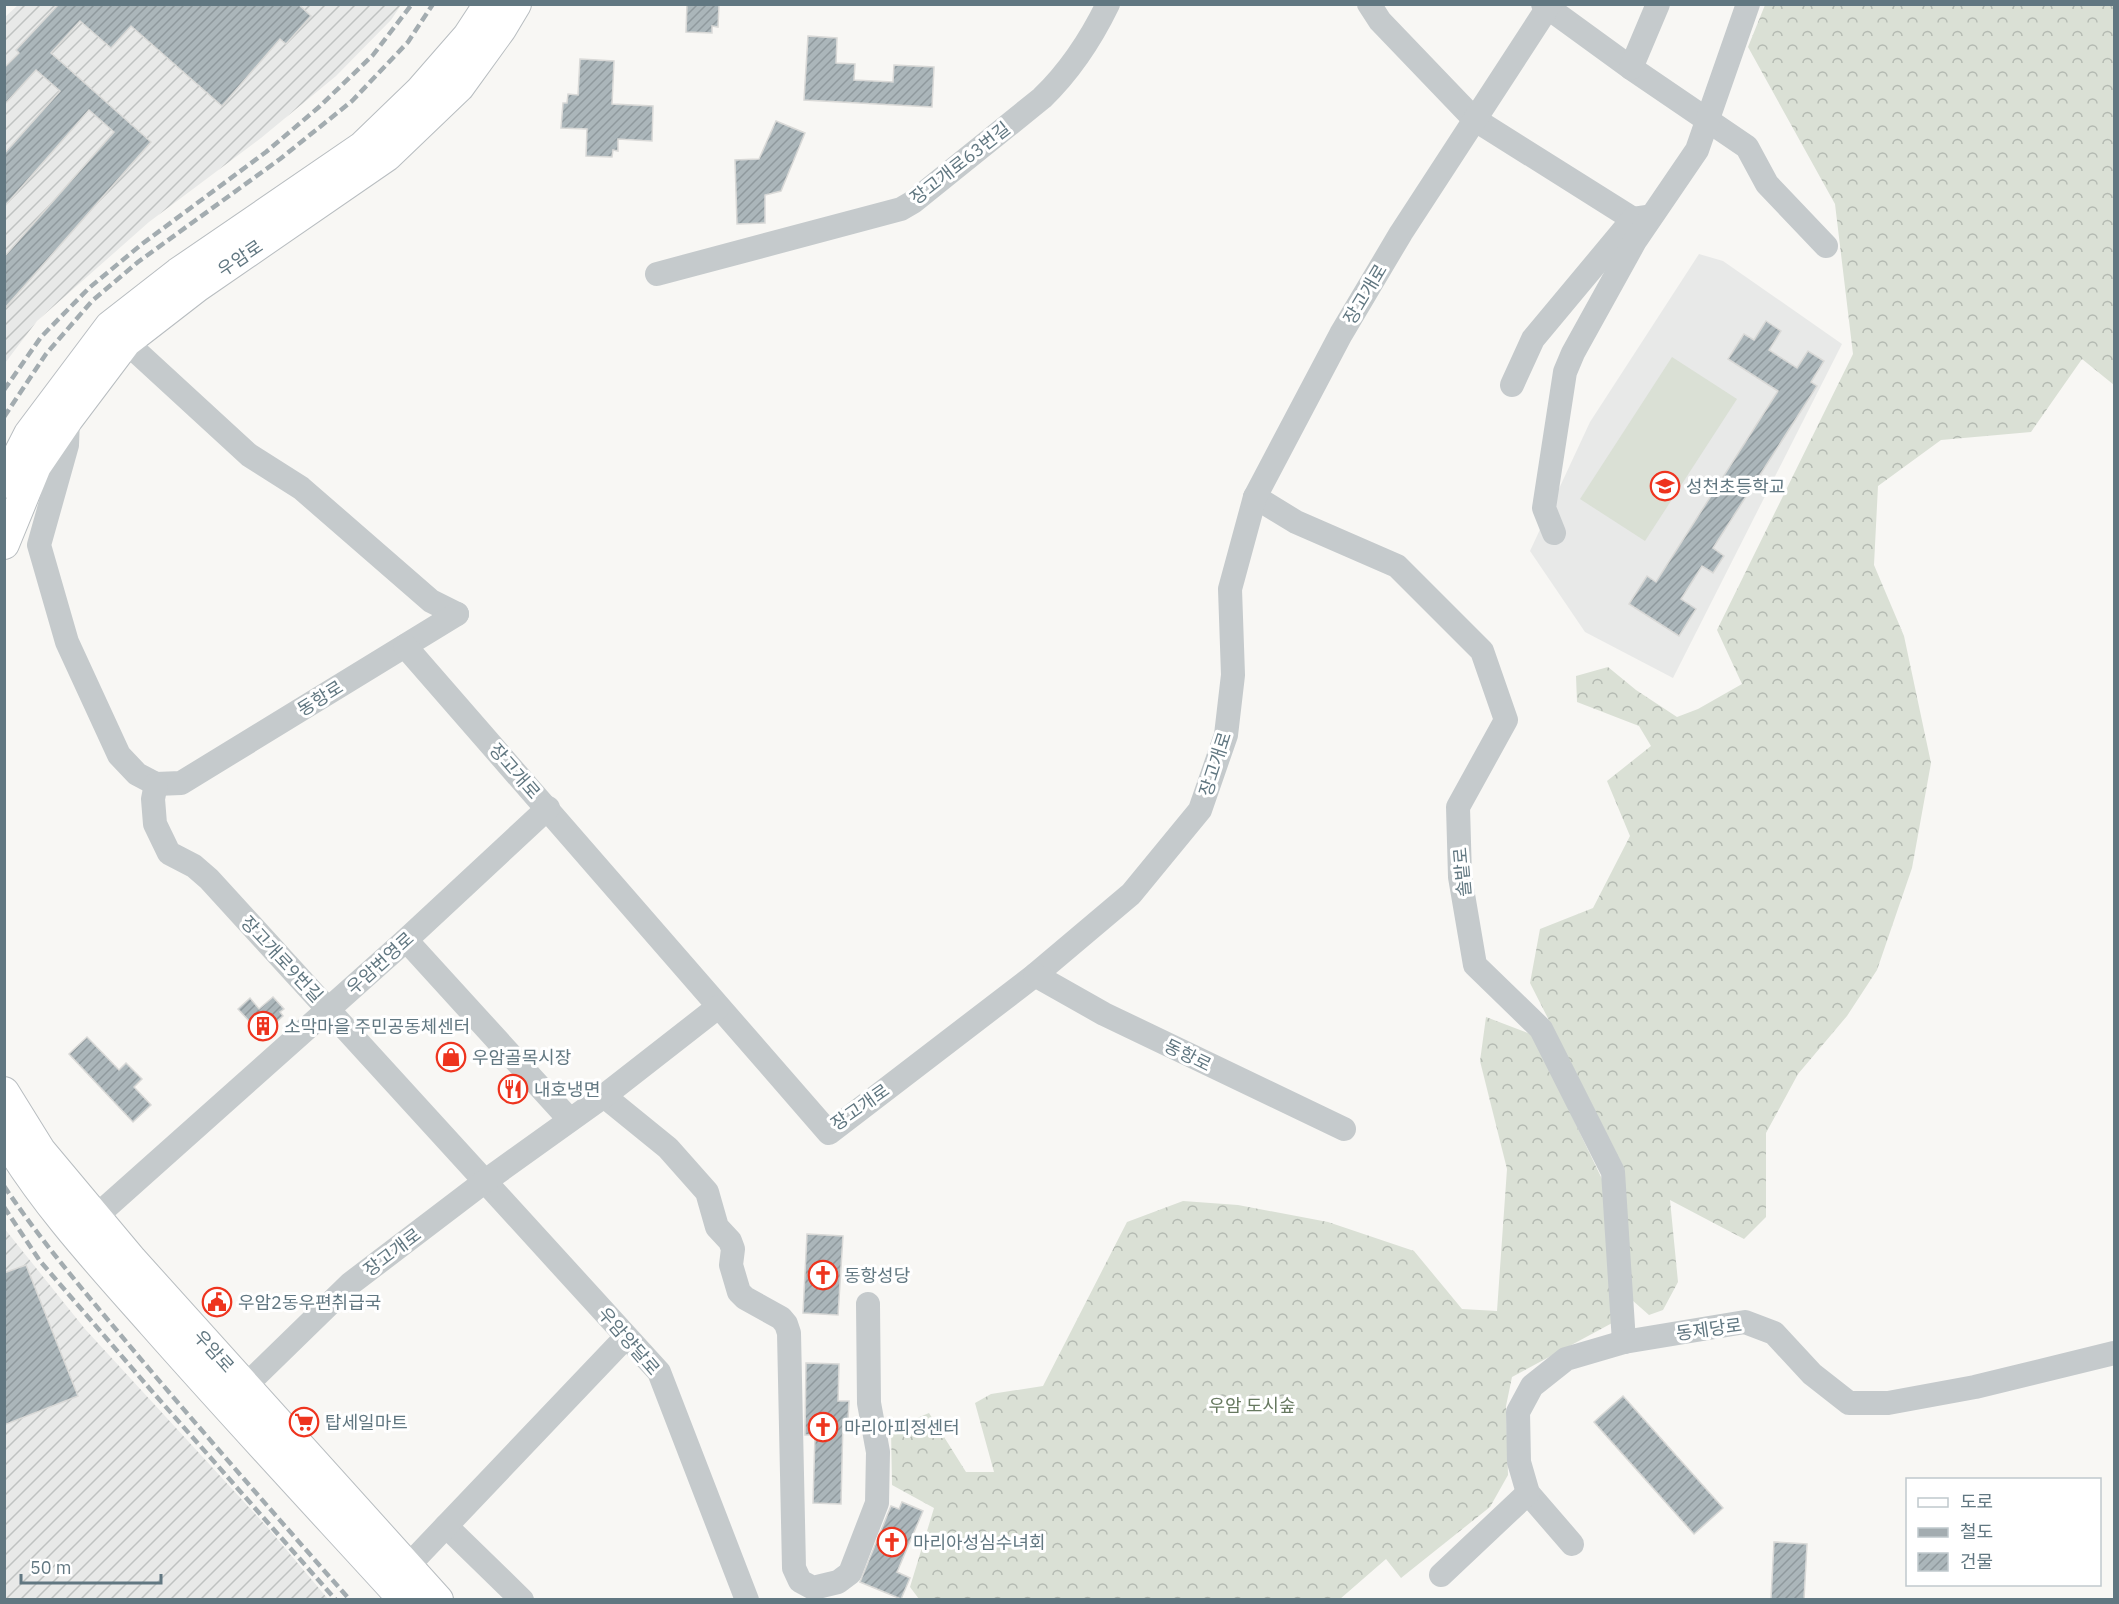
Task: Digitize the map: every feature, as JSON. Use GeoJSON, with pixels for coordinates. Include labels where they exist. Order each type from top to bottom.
{"type":"FeatureCollection","features":[{"type":"Feature","properties":{"kind":"main road","name":"우암로"},"geometry":{"type":"LineString","coordinates":[[4,483],[29,434],[110,326],[178,273],[362,147],[420,91],[468,36],[489,4]]}},
{"type":"Feature","properties":{"kind":"main road","name":"우암로"},"geometry":{"type":"LineString","coordinates":[[4,544],[36,466],[126,342],[196,287],[387,156],[459,87],[516,4]]}},
{"type":"Feature","properties":{"kind":"main road","name":"우암로"},"geometry":{"type":"LineString","coordinates":[[4,1092],[85,1226]]}},
{"type":"Feature","properties":{"kind":"main road","name":"우암로"},"geometry":{"type":"LineString","coordinates":[[4,1136],[19,1161],[85,1226],[235,1396],[404,1599]]}},
{"type":"Feature","properties":{"kind":"main road","name":"우암로"},"geometry":{"type":"LineString","coordinates":[[235,1396],[408,1566],[438,1599]]}},
{"type":"Feature","properties":{"kind":"street","name":"장고개로63번길"},"geometry":{"type":"LineString","coordinates":[[657,274],[901,209],[913,202],[1042,98],[1058,82],[1095,31],[1108,4]]}},
{"type":"Feature","properties":{"kind":"street"},"geometry":{"type":"LineString","coordinates":[[1369,4],[1380,21],[1474,119],[1642,217]]}},
{"type":"Feature","properties":{"kind":"street"},"geometry":{"type":"LineString","coordinates":[[1631,68],[1658,4]]}},
{"type":"Feature","properties":{"kind":"street"},"geometry":{"type":"LineString","coordinates":[[1512,385],[1533,339],[1642,217],[1697,150],[1748,4]]}},
{"type":"Feature","properties":{"kind":"street","name":"장고개로"},"geometry":{"type":"LineString","coordinates":[[405,646],[829,1133],[1035,975],[1131,894],[1200,810],[1226,735],[1233,675],[1230,590],[1254,497],[1341,334],[1401,233],[1547,6],[1631,68],[1747,147],[1767,184],[1826,246]]}},
{"type":"Feature","properties":{"kind":"street"},"geometry":{"type":"LineString","coordinates":[[1554,534],[1544,508],[1565,372],[1573,352],[1635,241],[1642,217]]}},
{"type":"Feature","properties":{"kind":"street","name":"동항로"},"geometry":{"type":"LineString","coordinates":[[126,342],[249,455],[302,488],[431,601],[457,614],[181,783],[156,784]]}},
{"type":"Feature","properties":{"kind":"street"},"geometry":{"type":"LineString","coordinates":[[68,419],[67,445],[39,545],[68,642],[119,755],[137,774],[156,784]]}},
{"type":"Feature","properties":{"kind":"street","name":"솔밭로"},"geometry":{"type":"LineString","coordinates":[[1254,497],[1296,522],[1397,567],[1482,651],[1506,720],[1458,807],[1460,877],[1474,965],[1541,1029],[1613,1172],[1624,1342]]}},
{"type":"Feature","properties":{"kind":"street","name":"장고개로9번길"},"geometry":{"type":"LineString","coordinates":[[156,784],[153,799],[155,824],[169,854],[194,866],[209,879],[484,1182]]}},
{"type":"Feature","properties":{"kind":"street","name":"우암번영로"},"geometry":{"type":"LineString","coordinates":[[85,1226],[406,940],[548,808]]}},
{"type":"Feature","properties":{"kind":"street"},"geometry":{"type":"LineString","coordinates":[[406,940],[570,1120]]}},
{"type":"Feature","properties":{"kind":"street","name":"동항로"},"geometry":{"type":"LineString","coordinates":[[1035,975],[1104,1014],[1344,1129]]}},
{"type":"Feature","properties":{"kind":"street","name":"장고개로"},"geometry":{"type":"LineString","coordinates":[[235,1396],[350,1284],[484,1182],[604,1096],[718,1007]]}},
{"type":"Feature","properties":{"kind":"street"},"geometry":{"type":"LineString","coordinates":[[604,1096],[668,1148],[707,1192],[717,1227],[730,1241],[733,1249],[730,1265],[739,1292],[745,1298],[781,1317],[786,1324],[789,1333],[794,1568],[800,1581],[813,1588],[838,1582],[850,1573],[877,1503],[878,1452],[869,1403],[868,1304]]}},
{"type":"Feature","properties":{"kind":"street","name":"우암양달로"},"geometry":{"type":"LineString","coordinates":[[484,1182],[659,1372],[747,1599]]}},
{"type":"Feature","properties":{"kind":"street","name":"동제당로"},"geometry":{"type":"LineString","coordinates":[[1572,1544],[1528,1493],[1519,1462],[1518,1412],[1532,1386],[1566,1359],[1624,1342],[1745,1322],[1774,1333],[1812,1374],[1849,1403],[1888,1403],[1975,1387],[2115,1353]]}},
{"type":"Feature","properties":{"kind":"street"},"geometry":{"type":"LineString","coordinates":[[408,1566],[627,1337]]}},
{"type":"Feature","properties":{"kind":"street"},"geometry":{"type":"LineString","coordinates":[[1441,1575],[1528,1493]]}},
{"type":"Feature","properties":{"kind":"street"},"geometry":{"type":"LineString","coordinates":[[446,1526],[522,1599]]}},
{"type":"Feature","properties":{"kind":"shaded area"},"geometry":{"type":"Polygon","coordinates":[[[18,5],[401,5],[391,20],[336,76],[261,138],[149,222],[37,321],[5,363],[4,18],[18,5]]]}},
{"type":"Feature","properties":{"kind":"shaded area","name":"성천초등학교"},"geometry":{"type":"Polygon","coordinates":[[[1699,254],[1723,261],[1842,344],[1673,678],[1585,632],[1530,551],[1590,422],[1699,254]]]}},
{"type":"Feature","properties":{"kind":"shaded area"},"geometry":{"type":"Polygon","coordinates":[[[4,1228],[85,1329],[268,1528],[328,1599],[5,1599],[4,1228]]]}},
{"type":"Feature","properties":{"kind":"green space"},"geometry":{"type":"Polygon","coordinates":[[[1765,5],[2114,5],[2114,385],[2082,359],[2031,432],[1941,440],[1878,486],[1874,565],[1904,636],[1931,763],[1912,868],[1877,970],[1847,1016],[1798,1074],[1766,1133],[1766,1217],[1744,1239],[1670,1200],[1678,1282],[1663,1310],[1649,1315],[1632,1300],[1622,1164],[1530,983],[1540,929],[1593,908],[1630,836],[1607,781],[1651,746],[1639,726],[1577,702],[1576,676],[1608,667],[1636,690],[1677,717],[1698,709],[1742,684],[1717,630],[1853,354],[1835,204],[1748,47],[1765,5]]]}},
{"type":"Feature","properties":{"kind":"green space"},"geometry":{"type":"Polygon","coordinates":[[[1672,357],[1737,399],[1645,541],[1580,499],[1672,357]]]}},
{"type":"Feature","properties":{"kind":"green space","name":"우암 도시숲"},"geometry":{"type":"Polygon","coordinates":[[[1486,1017],[1533,1035],[1602,1179],[1614,1322],[1512,1377],[1506,1406],[1508,1475],[1490,1507],[1401,1578],[1386,1559],[1340,1599],[919,1599],[910,1587],[934,1508],[892,1485],[891,1429],[929,1413],[966,1472],[994,1472],[975,1403],[991,1394],[1043,1386],[1127,1222],[1183,1201],[1238,1205],[1328,1222],[1414,1251],[1462,1309],[1497,1311],[1507,1169],[1480,1061],[1486,1017]]]}},
{"type":"Feature","properties":{"kind":"building"},"geometry":{"type":"Polygon","coordinates":[[[59,4],[298,4],[311,16],[286,44],[280,39],[222,106],[131,26],[111,48],[80,21],[51,53],[151,142],[4,309],[4,257],[114,132],[89,110],[4,207],[4,154],[60,91],[36,70],[4,105],[4,68],[19,53],[16,50],[59,4]]]}},
{"type":"Feature","properties":{"kind":"building"},"geometry":{"type":"Polygon","coordinates":[[[687,4],[719,4],[718,27],[712,26],[712,33],[686,32],[687,4]]]}},
{"type":"Feature","properties":{"kind":"building"},"geometry":{"type":"Polygon","coordinates":[[[808,36],[837,38],[836,63],[855,64],[854,80],[893,82],[894,65],[934,67],[932,107],[804,100],[808,36]]]}},
{"type":"Feature","properties":{"kind":"building"},"geometry":{"type":"Polygon","coordinates":[[[580,59],[614,61],[612,104],[653,106],[652,141],[618,139],[618,151],[613,150],[612,157],[586,156],[587,129],[561,128],[563,103],[567,103],[568,94],[578,95],[580,59]]]}},
{"type":"Feature","properties":{"kind":"building"},"geometry":{"type":"Polygon","coordinates":[[[776,121],[805,133],[781,191],[765,195],[765,223],[737,224],[735,160],[759,159],[776,121]]]}},
{"type":"Feature","properties":{"kind":"building"},"geometry":{"type":"Polygon","coordinates":[[[1766,321],[1781,331],[1769,350],[1797,368],[1808,351],[1824,361],[1811,382],[1817,386],[1713,548],[1724,556],[1713,573],[1702,566],[1681,599],[1696,609],[1679,636],[1629,604],[1647,576],[1656,582],[1778,391],[1728,359],[1744,334],[1754,340],[1766,321]]]}},
{"type":"Feature","properties":{"kind":"building","name":"소막마을 주민공동체센터"},"geometry":{"type":"Polygon","coordinates":[[[273,997],[284,1009],[280,1012],[283,1016],[262,1035],[238,1009],[250,998],[259,1009],[273,997]]]}},
{"type":"Feature","properties":{"kind":"building"},"geometry":{"type":"Polygon","coordinates":[[[87,1037],[119,1070],[126,1063],[142,1079],[134,1087],[151,1105],[133,1122],[69,1054],[87,1037]]]}},
{"type":"Feature","properties":{"kind":"building","name":"동항성당"},"geometry":{"type":"Polygon","coordinates":[[[807,1234],[843,1236],[838,1315],[803,1313],[807,1234]]]}},
{"type":"Feature","properties":{"kind":"building"},"geometry":{"type":"Polygon","coordinates":[[[26,1265],[78,1396],[4,1425],[4,1273],[26,1265]]]}},
{"type":"Feature","properties":{"kind":"building","name":"마리아피정센터"},"geometry":{"type":"Polygon","coordinates":[[[806,1363],[839,1364],[838,1401],[849,1401],[848,1420],[843,1420],[841,1504],[813,1503],[815,1435],[805,1435],[806,1363]]]}},
{"type":"Feature","properties":{"kind":"building"},"geometry":{"type":"Polygon","coordinates":[[[1623,1396],[1723,1508],[1694,1534],[1594,1422],[1623,1396]]]}},
{"type":"Feature","properties":{"kind":"building","name":"마리아성심수녀회"},"geometry":{"type":"Polygon","coordinates":[[[902,1502],[923,1511],[897,1572],[910,1578],[901,1599],[860,1582],[891,1506],[899,1509],[902,1502]]]}},
{"type":"Feature","properties":{"kind":"building"},"geometry":{"type":"Polygon","coordinates":[[[1774,1542],[1807,1544],[1804,1599],[1771,1599],[1774,1542]]]}},
{"type":"Feature","properties":{"kind":"railway"},"geometry":{"type":"LineString","coordinates":[[4,390],[41,337],[89,288],[142,244],[266,152],[319,107],[373,55],[412,4]]}},
{"type":"Feature","properties":{"kind":"railway"},"geometry":{"type":"LineString","coordinates":[[4,417],[46,354],[92,301],[138,262],[280,159],[352,101],[408,42],[433,4]]}},
{"type":"Feature","properties":{"kind":"railway"},"geometry":{"type":"LineString","coordinates":[[4,1186],[50,1249],[100,1311],[350,1600]]}},
{"type":"Feature","properties":{"kind":"railway"},"geometry":{"type":"LineString","coordinates":[[4,1207],[40,1261],[336,1600]]}},
{"type":"Feature","properties":{"kind":"place","name":"성천초등학교"},"geometry":{"type":"Point","coordinates":[1665,486]}},
{"type":"Feature","properties":{"kind":"place","name":"소막마을 주민공동체센터"},"geometry":{"type":"Point","coordinates":[263,1026]}},
{"type":"Feature","properties":{"kind":"place","name":"우암골목시장"},"geometry":{"type":"Point","coordinates":[451,1057]}},
{"type":"Feature","properties":{"kind":"place","name":"내호냉면"},"geometry":{"type":"Point","coordinates":[513,1089]}},
{"type":"Feature","properties":{"kind":"place","name":"동항성당"},"geometry":{"type":"Point","coordinates":[823,1275]}},
{"type":"Feature","properties":{"kind":"place","name":"우암2동우편취급국"},"geometry":{"type":"Point","coordinates":[217,1302]}},
{"type":"Feature","properties":{"kind":"place","name":"탑세일마트"},"geometry":{"type":"Point","coordinates":[304,1422]}},
{"type":"Feature","properties":{"kind":"place","name":"마리아피정센터"},"geometry":{"type":"Point","coordinates":[823,1427]}},
{"type":"Feature","properties":{"kind":"place","name":"마리아성심수녀회"},"geometry":{"type":"Point","coordinates":[892,1542]}}]}
